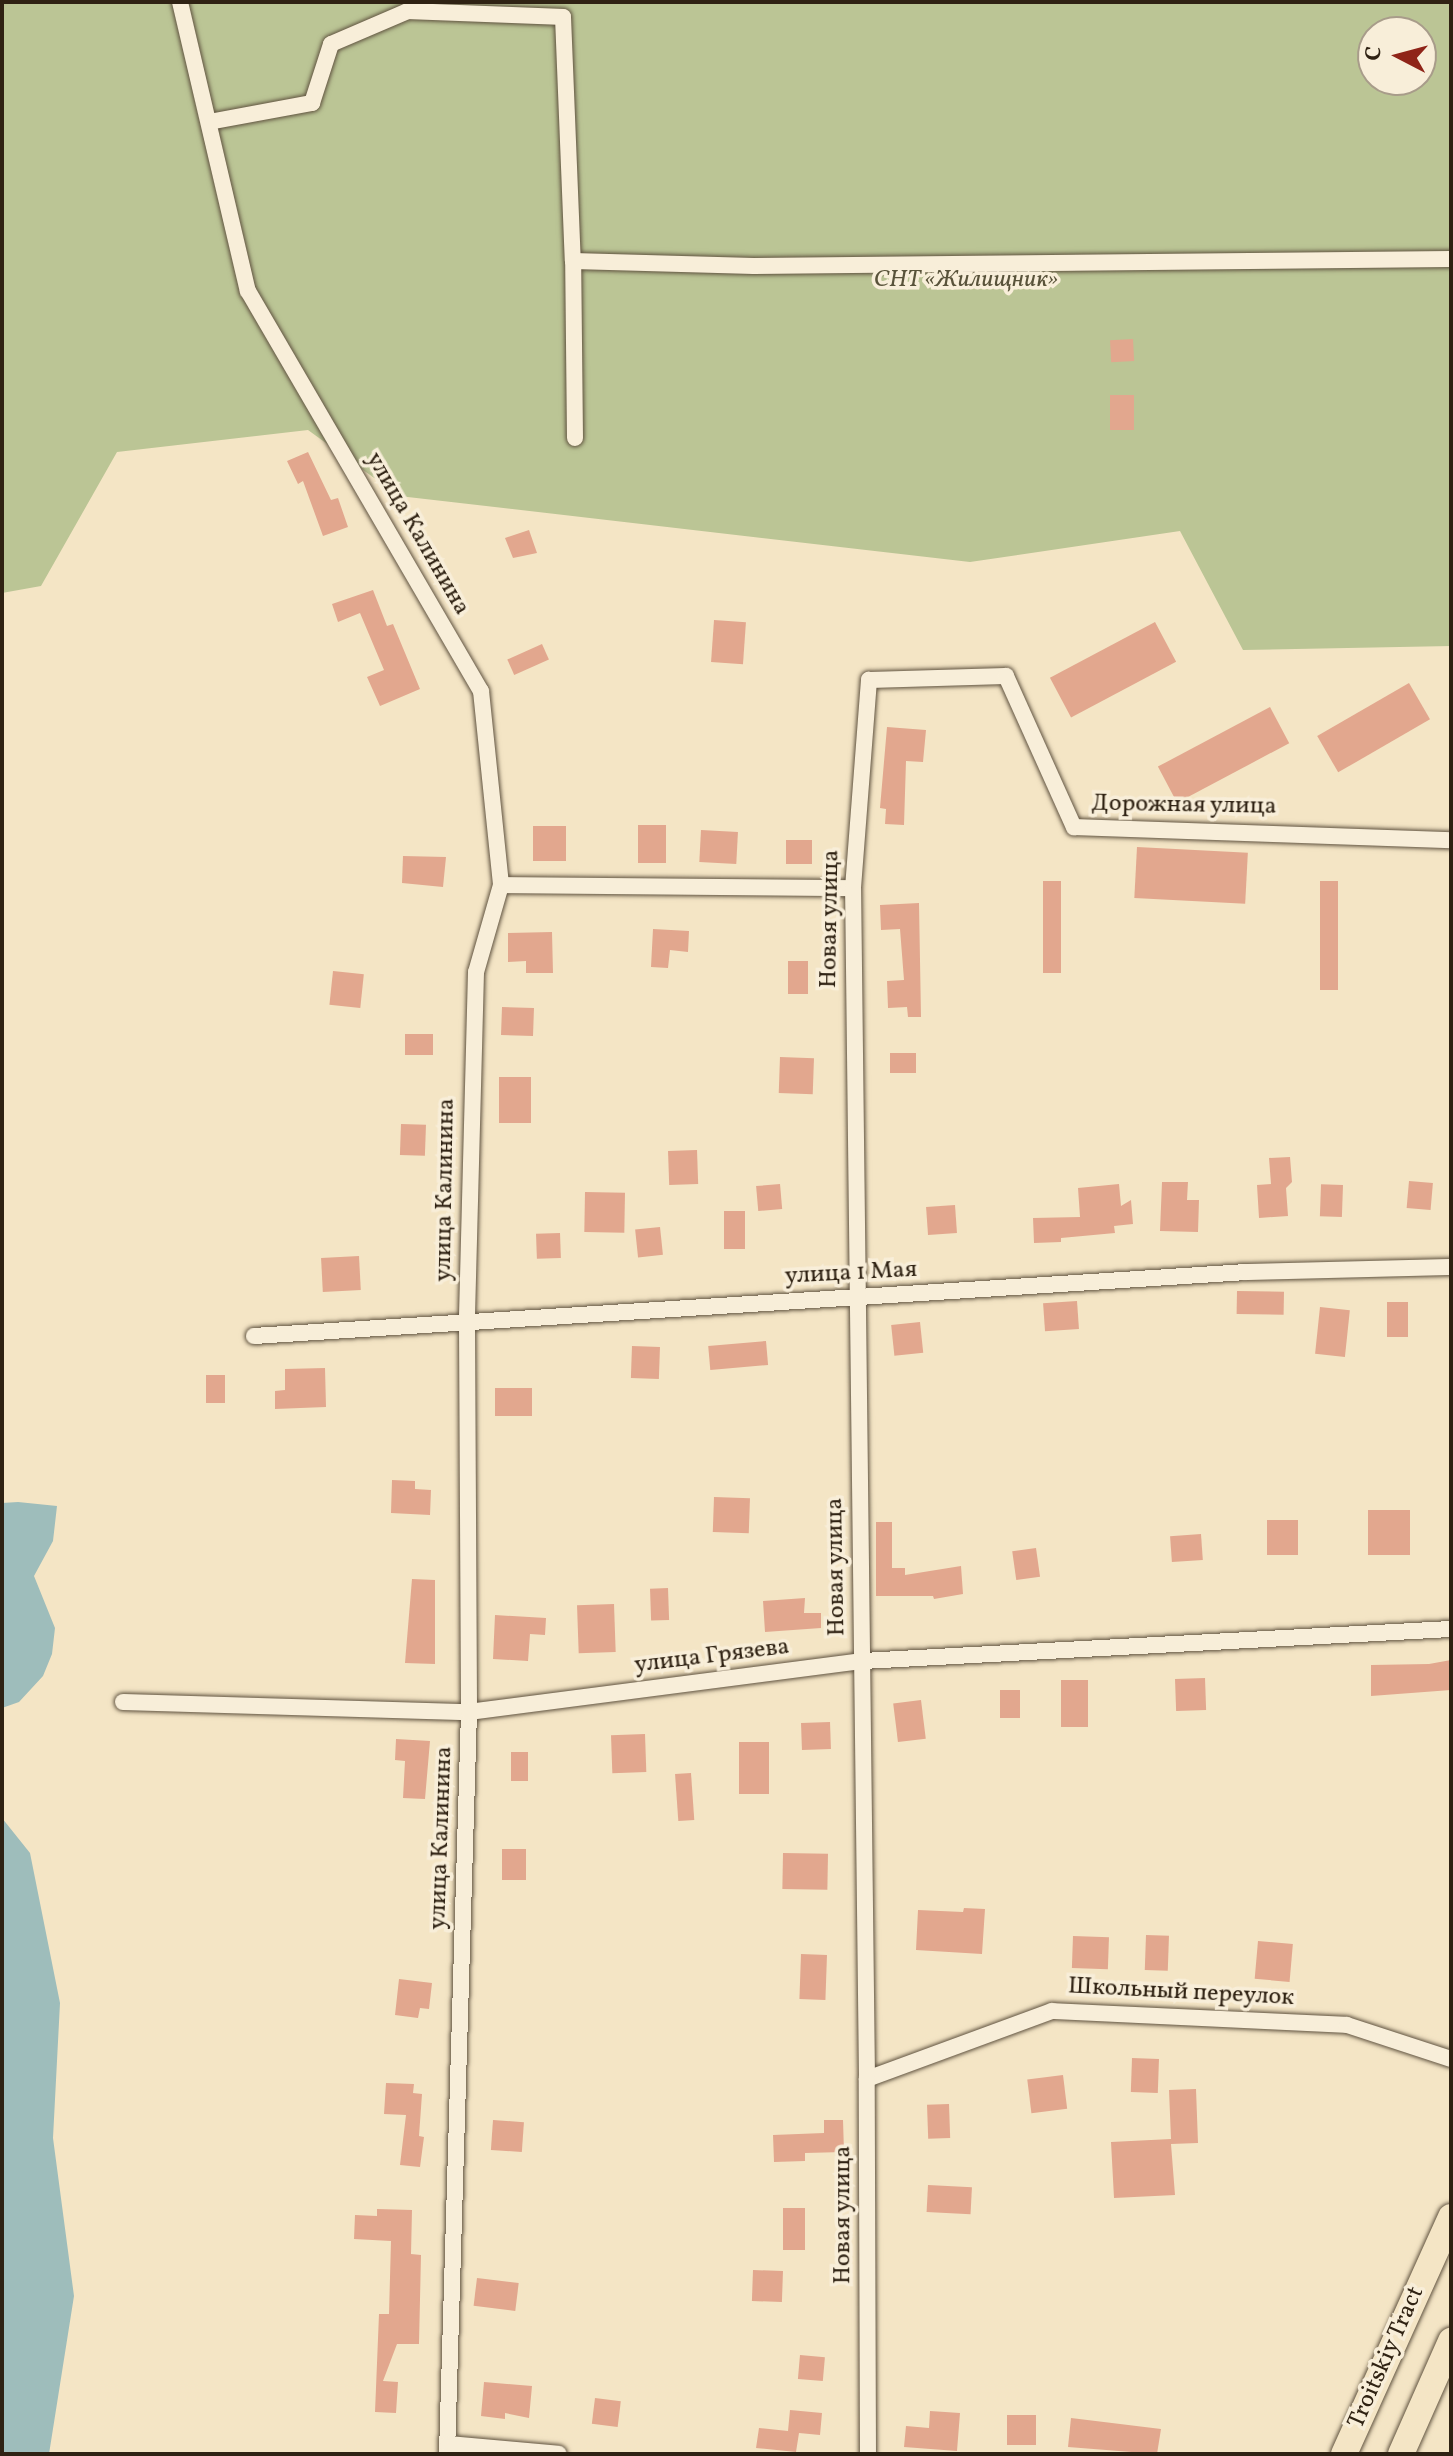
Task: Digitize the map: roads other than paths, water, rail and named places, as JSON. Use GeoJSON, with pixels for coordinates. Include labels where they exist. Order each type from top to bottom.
{"type":"FeatureCollection","features":[{"type":"Feature","properties":{"kind":"main road","name":"Troitskiy Tract"},"geometry":{"type":"LineString","coordinates":[[1344,2454],[1451,2217]]}},
{"type":"Feature","properties":{"kind":"main road"},"geometry":{"type":"LineString","coordinates":[[1401,2454],[1451,2341]]}},
{"type":"Feature","properties":{"kind":"street","name":"улица Калинина"},"geometry":{"type":"LineString","coordinates":[[180,2],[248,291],[481,691],[501,885],[476,972],[467,1324],[469,1712],[448,2449]]}},
{"type":"Feature","properties":{"kind":"street"},"geometry":{"type":"LineString","coordinates":[[209,122],[312,103],[331,44],[408,7],[563,9],[573,261],[575,438]]}},
{"type":"Feature","properties":{"kind":"street"},"geometry":{"type":"LineString","coordinates":[[573,261],[784,266],[1451,259]]}},
{"type":"Feature","properties":{"kind":"street","name":"Дорожная улица"},"geometry":{"type":"LineString","coordinates":[[869,680],[1006,676],[1074,827],[1451,840]]}},
{"type":"Feature","properties":{"kind":"street","name":"Новая улица"},"geometry":{"type":"LineString","coordinates":[[868,2454],[863,1661],[853,888],[869,680]]}},
{"type":"Feature","properties":{"kind":"street"},"geometry":{"type":"LineString","coordinates":[[501,885],[853,888]]}},
{"type":"Feature","properties":{"kind":"street","name":"улица 1 Мая"},"geometry":{"type":"LineString","coordinates":[[254,1336],[1246,1272],[1451,1267]]}},
{"type":"Feature","properties":{"kind":"street","name":"улица Грязева"},"geometry":{"type":"LineString","coordinates":[[123,1702],[469,1712],[863,1661],[1451,1629]]}},
{"type":"Feature","properties":{"kind":"street","name":"Школьный переулок"},"geometry":{"type":"LineString","coordinates":[[867,2079],[1052,2011],[1347,2025],[1451,2059]]}},
{"type":"Feature","properties":{"kind":"street"},"geometry":{"type":"LineString","coordinates":[[448,2449],[559,2454]]}},
{"type":"Feature","properties":{"kind":"water"},"geometry":{"type":"Polygon","coordinates":[[[2,1503],[57,1506],[53,1541],[34,1576],[55,1628],[52,1654],[43,1676],[19,1702],[2,1708],[2,1503]]]}},
{"type":"Feature","properties":{"kind":"water"},"geometry":{"type":"Polygon","coordinates":[[[2,1818],[30,1853],[60,2003],[53,2138],[74,2296],[49,2454],[2,2454],[2,1818]]]}},
{"type":"Feature","properties":{"kind":"park label","name":"СНТ «Жилищник»"},"geometry":{"type":"Point","coordinates":[966,281]}}]}
